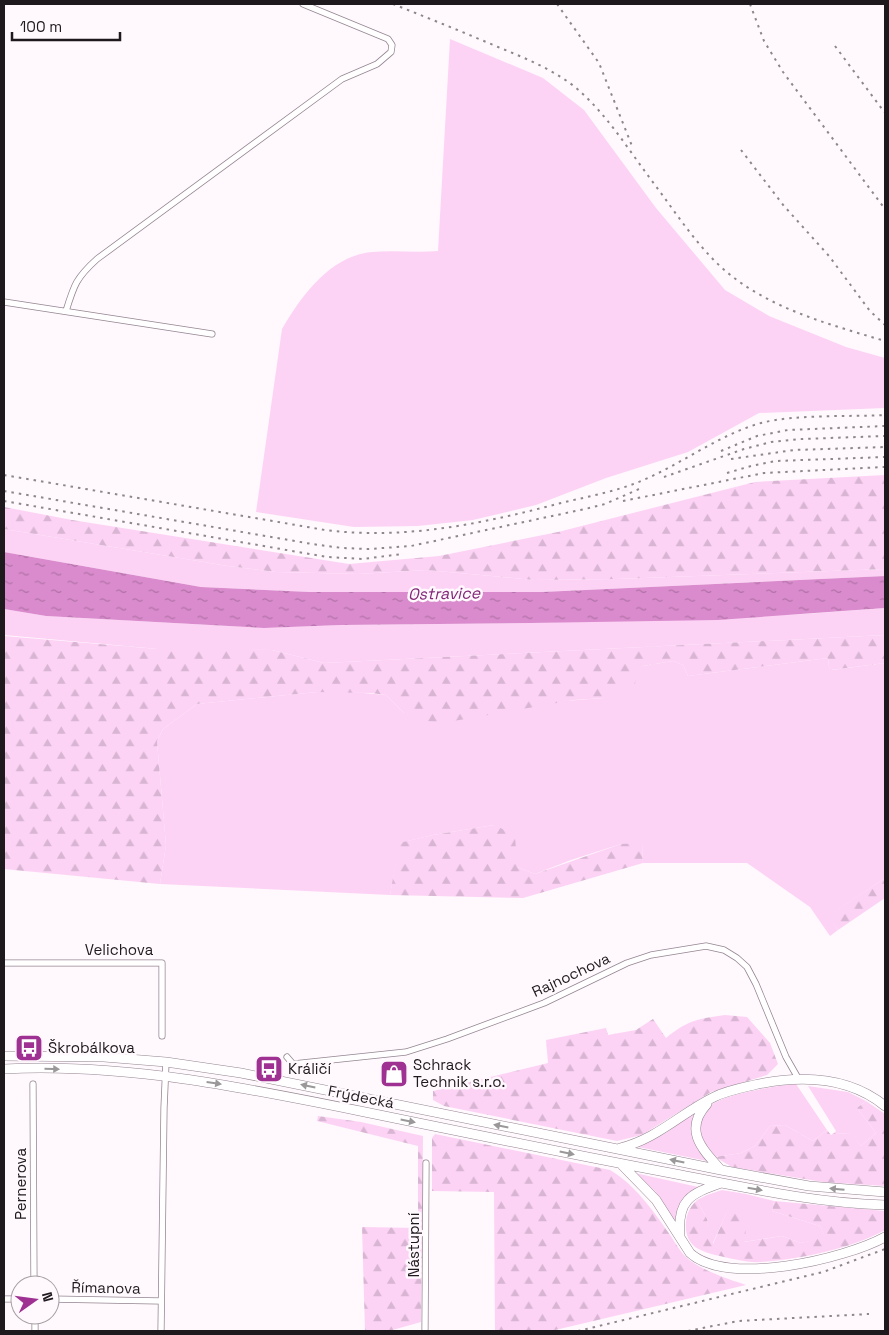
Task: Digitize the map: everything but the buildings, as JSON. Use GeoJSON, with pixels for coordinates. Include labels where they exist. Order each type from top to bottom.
{"type":"FeatureCollection","features":[{"type":"Feature","properties":{"kind":"main road","name":"Frýdecká"},"geometry":{"type":"LineString","coordinates":[[4,1056],[104,1057],[166,1062],[268,1078],[427,1112],[809,1186],[885,1192]]}},
{"type":"Feature","properties":{"kind":"main road","name":"Frýdecká"},"geometry":{"type":"LineString","coordinates":[[4,1069],[73,1069],[165,1076],[240,1087],[722,1183],[808,1198],[882,1205]]}},
{"type":"Feature","properties":{"kind":"main road"},"geometry":{"type":"LineString","coordinates":[[618,1148],[653,1136],[714,1098],[750,1086],[798,1078],[830,1081],[848,1086],[870,1095],[885,1106]]}},
{"type":"Feature","properties":{"kind":"main road"},"geometry":{"type":"LineString","coordinates":[[714,1098],[699,1115],[696,1132],[701,1146],[721,1170]]}},
{"type":"Feature","properties":{"kind":"main road"},"geometry":{"type":"LineString","coordinates":[[621,1164],[656,1200],[692,1255],[708,1263],[729,1267],[759,1268],[804,1263],[836,1257],[885,1237]]}},
{"type":"Feature","properties":{"kind":"main road"},"geometry":{"type":"LineString","coordinates":[[680,1239],[680,1214],[686,1201],[699,1191],[722,1183]]}},
{"type":"Feature","properties":{"kind":"street"},"geometry":{"type":"LineString","coordinates":[[66,311],[76,281],[97,260],[342,79],[376,64],[391,52],[392,43],[388,39],[303,4]]}},
{"type":"Feature","properties":{"kind":"street"},"geometry":{"type":"LineString","coordinates":[[4,302],[212,334]]}},
{"type":"Feature","properties":{"kind":"street","name":"Rajnochova"},"geometry":{"type":"LineString","coordinates":[[287,1057],[293,1064],[406,1052],[544,1003],[627,963],[651,956],[710,946],[732,954],[746,967],[756,984],[786,1058],[798,1078]]}},
{"type":"Feature","properties":{"kind":"street","name":"Velichova"},"geometry":{"type":"LineString","coordinates":[[4,963],[162,963],[162,1036]]}},
{"type":"Feature","properties":{"kind":"street"},"geometry":{"type":"LineString","coordinates":[[161,1331],[166,1062]]}},
{"type":"Feature","properties":{"kind":"street","name":"Pernerova"},"geometry":{"type":"LineString","coordinates":[[33,1084],[34,1275]]}},
{"type":"Feature","properties":{"kind":"street","name":"Nástupní"},"geometry":{"type":"LineString","coordinates":[[425,1329],[426,1163]]}},
{"type":"Feature","properties":{"kind":"street","name":"Římanova"},"geometry":{"type":"LineString","coordinates":[[60,1300],[161,1301]]}},
{"type":"Feature","properties":{"kind":"green space"},"geometry":{"type":"Polygon","coordinates":[[[450,39],[543,78],[584,110],[656,208],[725,290],[769,316],[846,347],[885,358],[885,408],[759,413],[688,452],[606,478],[536,505],[473,520],[418,526],[354,527],[256,512],[282,329],[299,303],[330,269],[357,255],[380,251],[438,251],[450,39]]]}},
{"type":"Feature","properties":{"kind":"green space"},"geometry":{"type":"Polygon","coordinates":[[[885,475],[885,569],[617,579],[534,580],[427,570],[358,574],[276,572],[228,566],[4,529],[4,507],[72,520],[349,564],[439,556],[558,532],[755,482],[885,475]]]}},
{"type":"Feature","properties":{"kind":"green space"},"geometry":{"type":"Polygon","coordinates":[[[4,529],[228,566],[276,572],[358,574],[427,570],[534,580],[617,579],[885,569],[885,576],[542,592],[310,592],[201,587],[4,552],[4,529]]]}},
{"type":"Feature","properties":{"kind":"green space"},"geometry":{"type":"Polygon","coordinates":[[[885,608],[885,635],[324,663],[272,650],[158,649],[4,635],[4,609],[46,616],[264,628],[341,625],[531,623],[805,614],[885,608]]]}},
{"type":"Feature","properties":{"kind":"green space"},"geometry":{"type":"Polygon","coordinates":[[[885,635],[885,663],[831,670],[828,658],[688,676],[683,665],[673,661],[643,666],[637,673],[635,684],[604,698],[574,700],[442,723],[417,720],[404,713],[386,695],[371,693],[317,692],[197,704],[163,729],[157,741],[166,845],[160,884],[4,869],[4,636],[158,649],[200,647],[272,650],[324,663],[885,635]]]}},
{"type":"Feature","properties":{"kind":"green space"},"geometry":{"type":"Polygon","coordinates":[[[828,658],[829,667],[832,670],[885,663],[885,878],[829,916],[838,930],[830,936],[810,907],[747,863],[643,863],[642,844],[621,844],[535,874],[517,867],[494,825],[433,835],[400,843],[390,895],[160,884],[166,845],[157,741],[163,729],[197,704],[317,692],[352,692],[386,695],[404,713],[604,698],[643,666],[673,661],[683,665],[688,676],[828,658]]]}},
{"type":"Feature","properties":{"kind":"green space"},"geometry":{"type":"Polygon","coordinates":[[[494,825],[515,835],[517,867],[535,874],[621,844],[642,843],[643,863],[523,898],[390,895],[399,843],[433,835],[494,825]]]}},
{"type":"Feature","properties":{"kind":"green space"},"geometry":{"type":"Polygon","coordinates":[[[885,878],[885,898],[838,930],[828,916],[885,878]]]}},
{"type":"Feature","properties":{"kind":"green space"},"geometry":{"type":"Polygon","coordinates":[[[725,1015],[747,1017],[770,1043],[778,1064],[767,1075],[711,1092],[642,1135],[617,1141],[444,1106],[433,1100],[433,1091],[548,1063],[546,1040],[606,1028],[608,1035],[636,1030],[653,1019],[666,1038],[681,1027],[694,1021],[725,1015]]]}},
{"type":"Feature","properties":{"kind":"green space"},"geometry":{"type":"Polygon","coordinates":[[[796,1084],[827,1130],[813,1141],[785,1125],[770,1126],[755,1146],[741,1153],[715,1157],[705,1146],[700,1134],[700,1125],[710,1106],[738,1094],[796,1084]]]}},
{"type":"Feature","properties":{"kind":"green space"},"geometry":{"type":"Polygon","coordinates":[[[808,1086],[848,1092],[866,1101],[857,1108],[876,1133],[861,1146],[851,1134],[834,1133],[836,1131],[808,1086]]]}},
{"type":"Feature","properties":{"kind":"green space"},"geometry":{"type":"Polygon","coordinates":[[[866,1101],[885,1114],[885,1186],[823,1182],[732,1167],[715,1157],[741,1153],[755,1146],[770,1126],[785,1125],[813,1141],[827,1130],[831,1135],[834,1133],[852,1134],[861,1146],[876,1133],[857,1108],[866,1101]]]}},
{"type":"Feature","properties":{"kind":"green space"},"geometry":{"type":"Polygon","coordinates":[[[696,1111],[693,1126],[694,1138],[707,1161],[638,1147],[666,1133],[696,1111]]]}},
{"type":"Feature","properties":{"kind":"green space"},"geometry":{"type":"Polygon","coordinates":[[[318,1116],[361,1122],[423,1136],[421,1322],[389,1331],[365,1331],[362,1227],[418,1228],[418,1146],[317,1121],[318,1116]]]}},
{"type":"Feature","properties":{"kind":"green space"},"geometry":{"type":"Polygon","coordinates":[[[435,1134],[610,1170],[627,1182],[642,1198],[662,1223],[681,1252],[689,1259],[713,1273],[746,1285],[551,1331],[495,1331],[494,1192],[432,1191],[432,1138],[435,1134]]]}},
{"type":"Feature","properties":{"kind":"green space"},"geometry":{"type":"Polygon","coordinates":[[[635,1173],[698,1187],[681,1202],[676,1224],[655,1191],[635,1173]]]}},
{"type":"Feature","properties":{"kind":"green space"},"geometry":{"type":"Polygon","coordinates":[[[722,1190],[774,1201],[772,1211],[820,1226],[826,1238],[801,1243],[782,1236],[743,1242],[728,1210],[712,1245],[707,1219],[697,1200],[722,1190]]]}},
{"type":"Feature","properties":{"kind":"green space"},"geometry":{"type":"Polygon","coordinates":[[[697,1200],[707,1219],[713,1244],[728,1209],[748,1219],[744,1242],[782,1236],[801,1243],[825,1237],[820,1226],[772,1211],[774,1201],[885,1211],[885,1230],[856,1243],[809,1256],[776,1261],[744,1261],[705,1252],[689,1241],[686,1221],[689,1210],[697,1200]]]}},
{"type":"Feature","properties":{"kind":"water","name":"Ostravice"},"geometry":{"type":"Polygon","coordinates":[[[4,552],[201,587],[310,592],[542,592],[885,576],[885,608],[718,620],[341,625],[264,628],[46,616],[4,609],[4,552]]]}},
{"type":"Feature","properties":{"kind":"railway"},"geometry":{"type":"LineString","coordinates":[[393,4],[459,30],[548,69],[575,87],[607,120],[693,236],[721,267],[739,281],[778,304],[820,321],[885,341]]}},
{"type":"Feature","properties":{"kind":"railway"},"geometry":{"type":"LineString","coordinates":[[557,4],[599,63],[632,146]]}},
{"type":"Feature","properties":{"kind":"railway"},"geometry":{"type":"LineString","coordinates":[[750,4],[764,41],[783,72],[885,209]]}},
{"type":"Feature","properties":{"kind":"railway"},"geometry":{"type":"LineString","coordinates":[[835,46],[885,113]]}},
{"type":"Feature","properties":{"kind":"railway"},"geometry":{"type":"LineString","coordinates":[[741,150],[784,206],[829,256],[870,311],[885,325]]}},
{"type":"Feature","properties":{"kind":"railway"},"geometry":{"type":"LineString","coordinates":[[4,475],[325,530],[384,533],[471,524],[621,488],[656,474],[745,428],[761,423],[790,418],[885,415]]}},
{"type":"Feature","properties":{"kind":"railway"},"geometry":{"type":"LineString","coordinates":[[721,451],[757,436],[788,430],[885,426]]}},
{"type":"Feature","properties":{"kind":"railway"},"geometry":{"type":"LineString","coordinates":[[664,477],[744,449],[771,442],[885,436]]}},
{"type":"Feature","properties":{"kind":"railway"},"geometry":{"type":"LineString","coordinates":[[731,459],[794,450],[885,447]]}},
{"type":"Feature","properties":{"kind":"railway"},"geometry":{"type":"LineString","coordinates":[[727,473],[776,461],[885,457]]}},
{"type":"Feature","properties":{"kind":"railway"},"geometry":{"type":"LineString","coordinates":[[623,501],[764,473],[885,467]]}},
{"type":"Feature","properties":{"kind":"railway"},"geometry":{"type":"LineString","coordinates":[[4,491],[312,544],[369,549],[411,546],[585,509],[605,504],[639,489]]}},
{"type":"Feature","properties":{"kind":"railway"},"geometry":{"type":"LineString","coordinates":[[4,501],[327,557],[363,559],[402,554]]}},
{"type":"Feature","properties":{"kind":"railway"},"geometry":{"type":"LineString","coordinates":[[578,1331],[823,1272],[885,1249]]}},
{"type":"Feature","properties":{"kind":"railway"},"geometry":{"type":"LineString","coordinates":[[688,1331],[738,1321],[869,1314]]}},
{"type":"Feature","properties":{"kind":"place","name":"Škrobálkova"},"geometry":{"type":"Point","coordinates":[29,1048]}},
{"type":"Feature","properties":{"kind":"place","name":"Králičí"},"geometry":{"type":"Point","coordinates":[269,1069]}},
{"type":"Feature","properties":{"kind":"place","name":"Schrack Technik s.r.o."},"geometry":{"type":"Point","coordinates":[394,1074]}}]}
